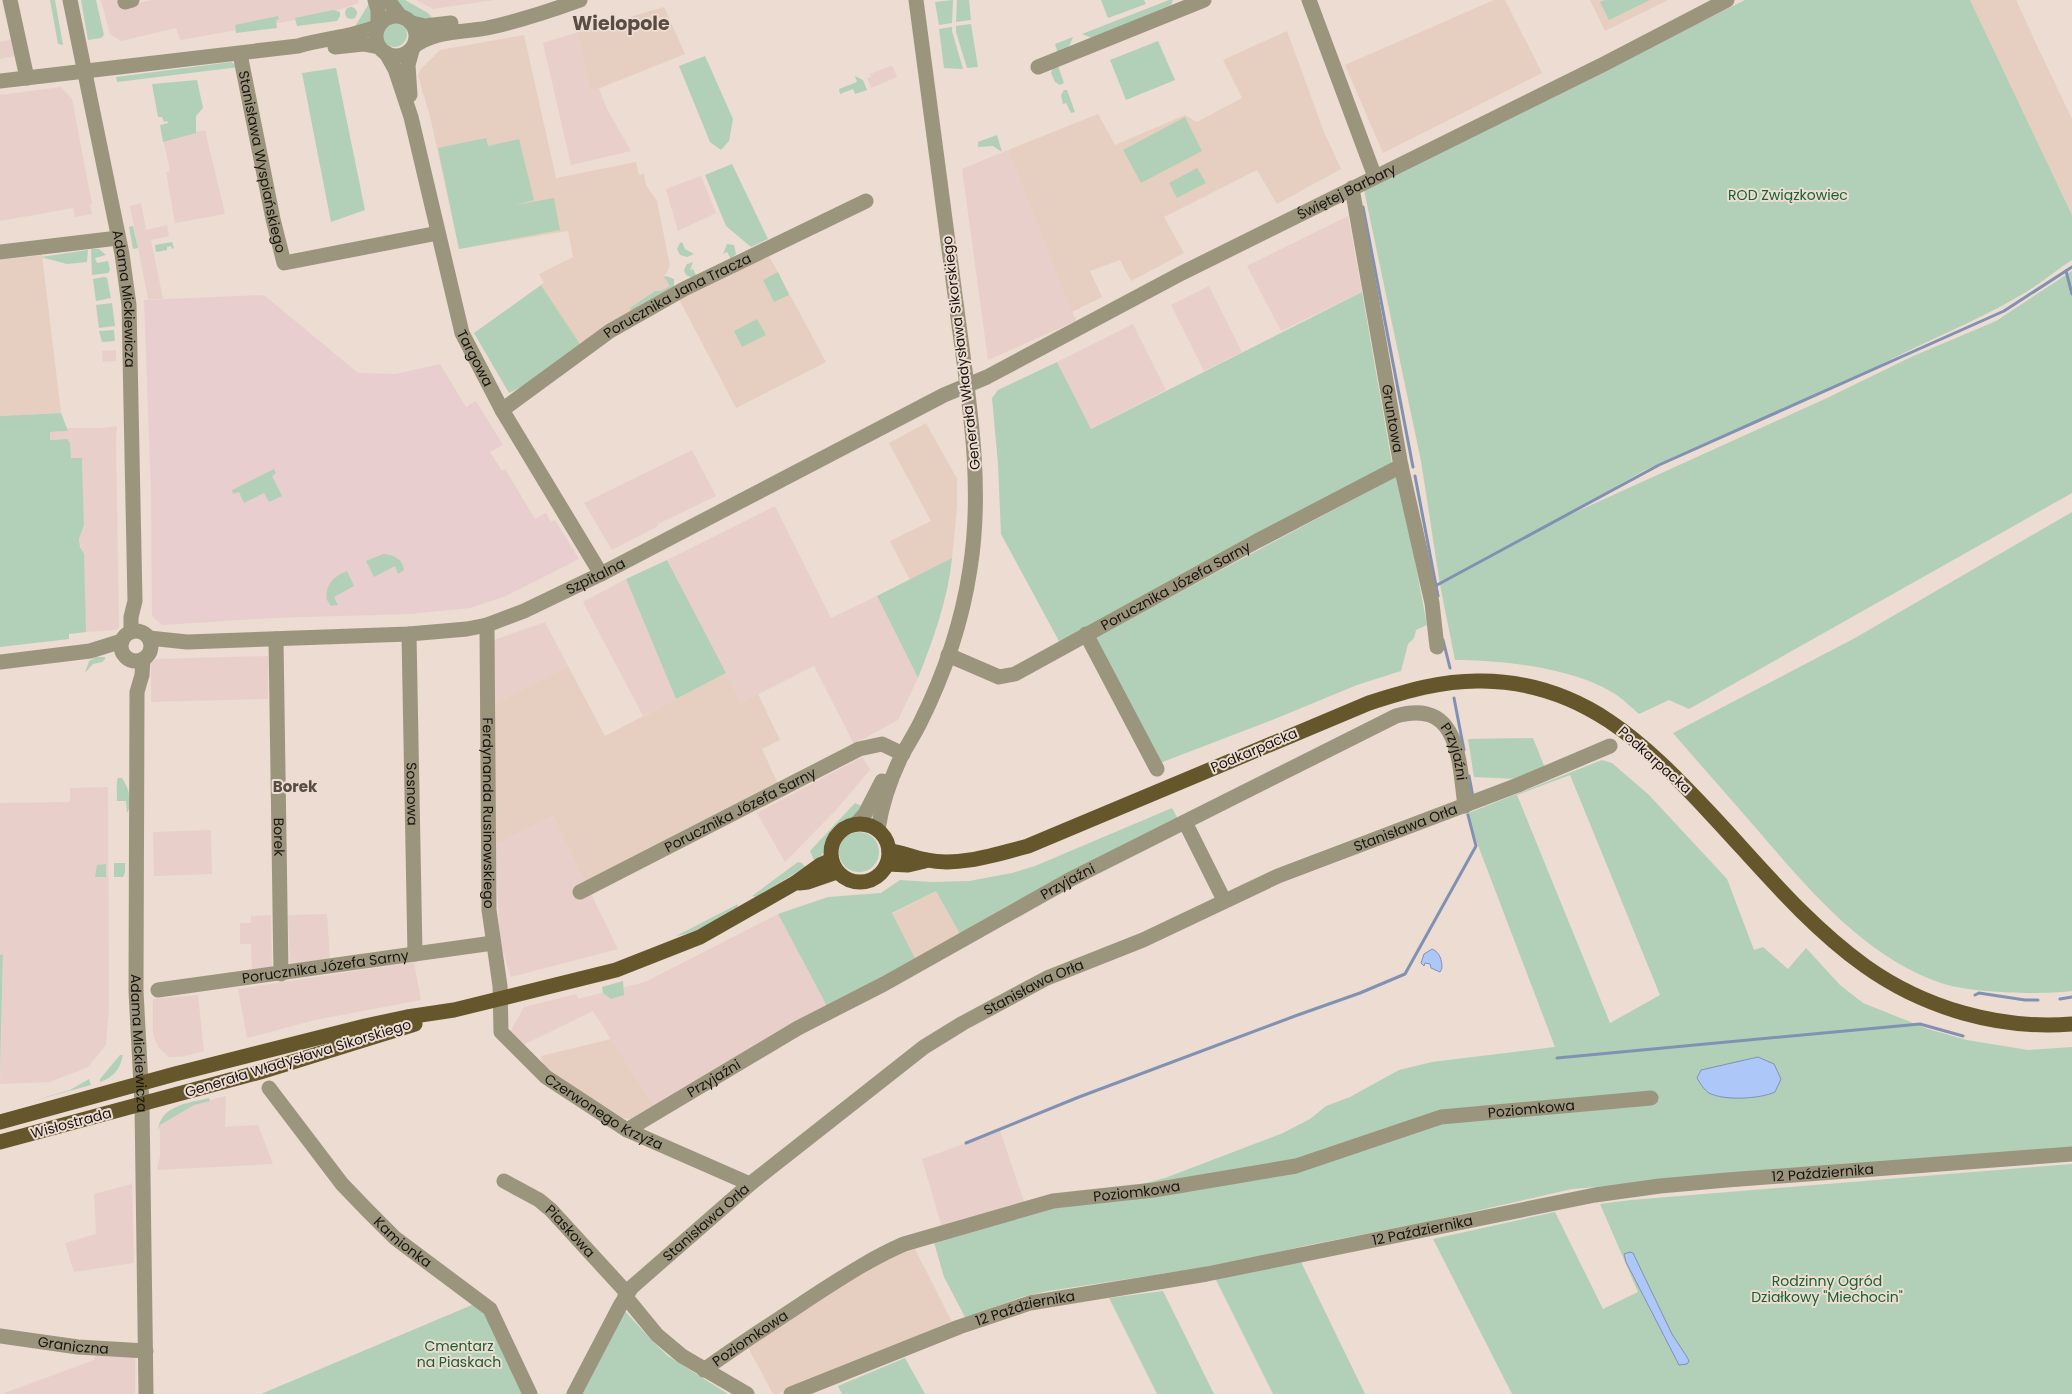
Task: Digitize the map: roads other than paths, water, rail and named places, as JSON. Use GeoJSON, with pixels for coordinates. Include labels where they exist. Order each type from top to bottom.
{"type":"FeatureCollection","features":[{"type":"Feature","properties":{"kind":"main road","name":"Podkarpacka"},"geometry":{"type":"LineString","coordinates":[[888,858],[918,864],[926,860],[938,862],[976,858],[1028,846],[1345,712],[1388,697],[1450,682],[1484,681],[1508,684],[1562,697],[1597,713],[1628,733],[1657,758],[1807,917],[1864,966],[1889,981],[1941,1006],[1990,1020],[2035,1025],[2072,1024]]}},
{"type":"Feature","properties":{"kind":"main road"},"geometry":{"type":"LineString","coordinates":[[857,823],[878,829],[888,843],[888,858],[878,876],[864,882],[854,882],[845,878],[834,866],[830,850],[833,840],[847,826],[857,823]]}},
{"type":"Feature","properties":{"kind":"main road","name":"Generała Władysława Sikorskiego"},"geometry":{"type":"LineString","coordinates":[[142,1104],[269,1070],[361,1042],[454,1010],[593,976],[652,957],[700,937],[795,883],[820,865],[834,866]]}},
{"type":"Feature","properties":{"kind":"main road","name":"Generała Władysława Sikorskiego"},"geometry":{"type":"LineString","coordinates":[[140,1084],[374,1024],[454,1010]]}},
{"type":"Feature","properties":{"kind":"main road","name":"Wisłostrada"},"geometry":{"type":"LineString","coordinates":[[0,1122],[140,1084]]}},
{"type":"Feature","properties":{"kind":"main road","name":"Wisłostrada"},"geometry":{"type":"LineString","coordinates":[[0,1142],[142,1104]]}},
{"type":"Feature","properties":{"kind":"street"},"geometry":{"type":"LineString","coordinates":[[10,0],[27,78]]}},
{"type":"Feature","properties":{"kind":"street","name":"Adama Mickiewicza"},"geometry":{"type":"LineString","coordinates":[[70,0],[118,238],[129,305],[135,601],[140,616],[131,675],[137,692],[136,991],[142,1104],[146,1394]]}},
{"type":"Feature","properties":{"kind":"street"},"geometry":{"type":"LineString","coordinates":[[375,0],[378,10],[376,38],[382,50],[399,56],[406,54],[424,39],[438,34],[486,28],[533,17],[580,0]]}},
{"type":"Feature","properties":{"kind":"street"},"geometry":{"type":"LineString","coordinates":[[388,0],[406,19],[416,34],[413,47]]}},
{"type":"Feature","properties":{"kind":"street"},"geometry":{"type":"LineString","coordinates":[[378,26],[387,18],[406,19],[426,26],[458,22],[570,0]]}},
{"type":"Feature","properties":{"kind":"street","name":"Generała Władysława Sikorskiego"},"geometry":{"type":"LineString","coordinates":[[878,829],[883,802],[903,754],[920,725],[948,656],[966,592],[975,535],[975,458],[916,0]]}},
{"type":"Feature","properties":{"kind":"street"},"geometry":{"type":"LineString","coordinates":[[1038,67],[1181,5],[1204,0]]}},
{"type":"Feature","properties":{"kind":"street"},"geometry":{"type":"LineString","coordinates":[[1309,0],[1375,177]]}},
{"type":"Feature","properties":{"kind":"street","name":"Świętej Barbary"},"geometry":{"type":"LineString","coordinates":[[967,386],[988,377],[1182,273],[1614,59],[1728,0]]}},
{"type":"Feature","properties":{"kind":"street","name":"Stanisława Wyspiańskiego"},"geometry":{"type":"LineString","coordinates":[[0,81],[298,46],[361,33],[378,26]]}},
{"type":"Feature","properties":{"kind":"street","name":"Stanisława Wyspiańskiego"},"geometry":{"type":"LineString","coordinates":[[298,46],[324,48],[363,44],[382,50]]}},
{"type":"Feature","properties":{"kind":"street","name":"Targowa"},"geometry":{"type":"LineString","coordinates":[[412,117],[408,71],[413,47]]}},
{"type":"Feature","properties":{"kind":"street","name":"Targowa"},"geometry":{"type":"LineString","coordinates":[[382,50],[395,69],[412,117],[462,333],[502,410],[601,574]]}},
{"type":"Feature","properties":{"kind":"street","name":"Stanisława Wyspiańskiego"},"geometry":{"type":"LineString","coordinates":[[240,54],[273,219],[284,263],[438,233]]}},
{"type":"Feature","properties":{"kind":"street","name":"Gruntowa"},"geometry":{"type":"LineString","coordinates":[[1352,188],[1401,466],[1430,595],[1437,647]]}},
{"type":"Feature","properties":{"kind":"street","name":"Porucznika Jana Tracza"},"geometry":{"type":"LineString","coordinates":[[502,410],[610,331],[684,289],[866,201]]}},
{"type":"Feature","properties":{"kind":"street"},"geometry":{"type":"LineString","coordinates":[[0,252],[118,238]]}},
{"type":"Feature","properties":{"kind":"street","name":"Szpitalna"},"geometry":{"type":"LineString","coordinates":[[0,662],[136,645],[409,634],[467,629],[487,625],[524,611],[601,574],[944,395],[967,386]]}},
{"type":"Feature","properties":{"kind":"street","name":"Porucznika Józefa Sarny"},"geometry":{"type":"LineString","coordinates":[[948,656],[999,677],[1015,674],[1257,540],[1401,466]]}},
{"type":"Feature","properties":{"kind":"street","name":"Ferdynanda Rusinowskiego"},"geometry":{"type":"LineString","coordinates":[[487,625],[489,910],[501,998]]}},
{"type":"Feature","properties":{"kind":"street","name":"Sosnowa"},"geometry":{"type":"LineString","coordinates":[[409,634],[414,954]]}},
{"type":"Feature","properties":{"kind":"street"},"geometry":{"type":"LineString","coordinates":[[1086,634],[1157,768]]}},
{"type":"Feature","properties":{"kind":"street","name":"Borek"},"geometry":{"type":"LineString","coordinates":[[276,639],[281,974]]}},
{"type":"Feature","properties":{"kind":"street","name":"Przyjaźni"},"geometry":{"type":"LineString","coordinates":[[627,1130],[798,1028],[884,984],[1071,880],[1388,720],[1406,713],[1416,712],[1431,715],[1450,731],[1456,746],[1464,806]]}},
{"type":"Feature","properties":{"kind":"street","name":"Porucznika Józefa Sarny"},"geometry":{"type":"LineString","coordinates":[[580,892],[859,749],[882,744],[903,754]]}},
{"type":"Feature","properties":{"kind":"street","name":"Stanisława Orła"},"geometry":{"type":"LineString","coordinates":[[574,1394],[626,1295],[750,1184],[924,1047],[963,1023],[1048,978],[1143,940],[1278,876],[1464,806],[1610,746]]}},
{"type":"Feature","properties":{"kind":"street","name":"Generała Władysława Sikorskiego"},"geometry":{"type":"LineString","coordinates":[[857,823],[865,814],[891,768],[903,754]]}},
{"type":"Feature","properties":{"kind":"street"},"geometry":{"type":"LineString","coordinates":[[1185,822],[1224,900]]}},
{"type":"Feature","properties":{"kind":"street","name":"Porucznika Józefa Sarny"},"geometry":{"type":"LineString","coordinates":[[158,990],[493,943]]}},
{"type":"Feature","properties":{"kind":"street","name":"Czerwonego Krzyża"},"geometry":{"type":"LineString","coordinates":[[501,998],[501,1032],[546,1078],[627,1130],[750,1184]]}},
{"type":"Feature","properties":{"kind":"street","name":"Kamionka"},"geometry":{"type":"LineString","coordinates":[[269,1088],[342,1184],[395,1238],[490,1309],[530,1394]]}},
{"type":"Feature","properties":{"kind":"street","name":"Poziomkowa"},"geometry":{"type":"LineString","coordinates":[[747,1394],[704,1370],[758,1332],[844,1277],[884,1253],[904,1244],[1053,1202],[1154,1190],[1296,1166],[1441,1117],[1651,1098]]}},
{"type":"Feature","properties":{"kind":"street","name":"12 Października"},"geometry":{"type":"LineString","coordinates":[[791,1394],[959,1327],[1030,1302],[1207,1274],[1595,1195],[1718,1181],[2072,1154]]}},
{"type":"Feature","properties":{"kind":"street","name":"Piaskowa"},"geometry":{"type":"LineString","coordinates":[[504,1181],[539,1200],[551,1210],[626,1295],[657,1335],[704,1370]]}},
{"type":"Feature","properties":{"kind":"street","name":"Graniczna"},"geometry":{"type":"LineString","coordinates":[[0,1336],[78,1346],[146,1350]]}},
{"type":"Feature","properties":{"kind":"water"},"geometry":{"type":"Polygon","coordinates":[[[1432,949],[1439,954],[1442,968],[1440,972],[1431,968],[1430,964],[1425,963],[1424,966],[1421,963],[1424,954],[1432,949]]]}},
{"type":"Feature","properties":{"kind":"water"},"geometry":{"type":"Polygon","coordinates":[[[1758,1057],[1774,1064],[1781,1079],[1775,1092],[1751,1098],[1716,1096],[1707,1092],[1697,1078],[1701,1070],[1758,1057]]]}},
{"type":"Feature","properties":{"kind":"water"},"geometry":{"type":"Polygon","coordinates":[[[1633,1253],[1672,1334],[1687,1357],[1689,1361],[1687,1364],[1679,1365],[1626,1262],[1624,1254],[1633,1253]]]}},
{"type":"Feature","properties":{"kind":"waterway"},"geometry":{"type":"LineString","coordinates":[[1363,207],[1413,467]]}},
{"type":"Feature","properties":{"kind":"waterway"},"geometry":{"type":"LineString","coordinates":[[1437,585],[1659,465],[2004,311],[2072,267]]}},
{"type":"Feature","properties":{"kind":"waterway"},"geometry":{"type":"LineString","coordinates":[[2066,271],[2072,294]]}},
{"type":"Feature","properties":{"kind":"waterway"},"geometry":{"type":"LineString","coordinates":[[1415,476],[1438,596]]}},
{"type":"Feature","properties":{"kind":"waterway"},"geometry":{"type":"LineString","coordinates":[[1443,640],[1450,668]]}},
{"type":"Feature","properties":{"kind":"waterway"},"geometry":{"type":"LineString","coordinates":[[1454,698],[1464,750]]}},
{"type":"Feature","properties":{"kind":"waterway"},"geometry":{"type":"LineString","coordinates":[[1469,776],[1473,797]]}},
{"type":"Feature","properties":{"kind":"waterway"},"geometry":{"type":"LineString","coordinates":[[966,1143],[1079,1097],[1360,993],[1405,974],[1476,846],[1468,815]]}},
{"type":"Feature","properties":{"kind":"waterway"},"geometry":{"type":"LineString","coordinates":[[1975,995],[1979,993],[2025,1000],[2038,1000]]}},
{"type":"Feature","properties":{"kind":"waterway"},"geometry":{"type":"LineString","coordinates":[[2060,999],[2072,997]]}},
{"type":"Feature","properties":{"kind":"waterway"},"geometry":{"type":"LineString","coordinates":[[1557,1058],[1920,1024],[1963,1036]]}},
{"type":"Feature","properties":{"kind":"district","name":"Wielopole"},"geometry":{"type":"Point","coordinates":[621,23]}},
{"type":"Feature","properties":{"kind":"district","name":"Borek"},"geometry":{"type":"Point","coordinates":[295,786]}},
{"type":"Feature","properties":{"kind":"park label","name":"ROD Związkowiec"},"geometry":{"type":"Point","coordinates":[1788,195]}},
{"type":"Feature","properties":{"kind":"park label","name":"Rodzinny Ogród Działkowy \"Miechocin\""},"geometry":{"type":"Point","coordinates":[1827,1289]}},
{"type":"Feature","properties":{"kind":"park label","name":"Cmentarz na Piaskach"},"geometry":{"type":"Point","coordinates":[459,1354]}}]}
